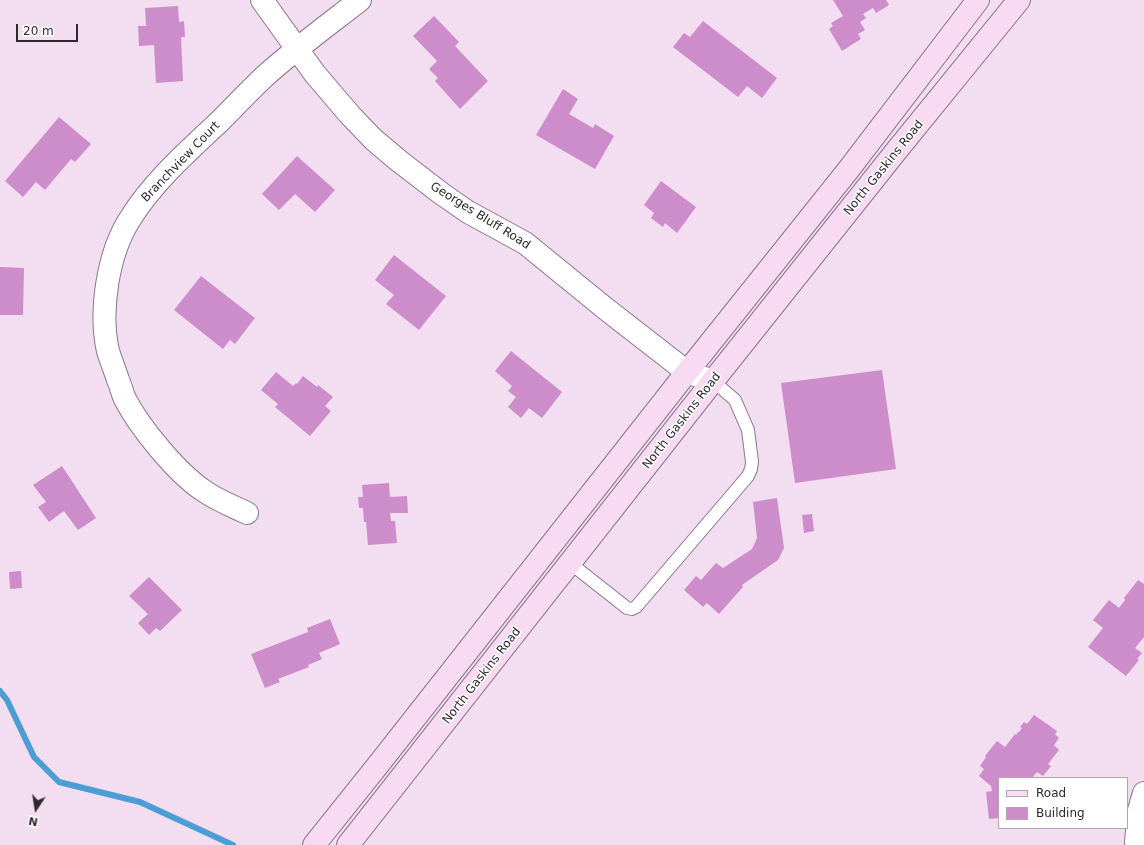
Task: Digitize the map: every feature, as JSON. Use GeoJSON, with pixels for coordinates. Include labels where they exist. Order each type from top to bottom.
{"type":"FeatureCollection","features":[{"type":"Feature","properties":{"kind":"main road"},"geometry":{"type":"LineString","coordinates":[[314,845],[849,169],[978,0]]}},
{"type":"Feature","properties":{"kind":"main road","name":"North Gaskins Road"},"geometry":{"type":"LineString","coordinates":[[348,845],[897,150],[1019,0]]}},
{"type":"Feature","properties":{"kind":"street","name":"Georges Bluff Road"},"geometry":{"type":"LineString","coordinates":[[262,0],[315,74],[373,139],[399,161],[468,212],[525,243],[687,372],[713,382]]}},
{"type":"Feature","properties":{"kind":"street","name":"Branchview Court"},"geometry":{"type":"LineString","coordinates":[[247,513],[211,496],[182,472],[147,434],[125,398],[108,351],[105,307],[111,264],[117,245],[128,221],[143,200],[175,164],[264,77],[297,48],[360,0]]}},
{"type":"Feature","properties":{"kind":"street"},"geometry":{"type":"LineString","coordinates":[[1136,842],[1139,810],[1144,793]]}},
{"type":"Feature","properties":{"kind":"lane"},"geometry":{"type":"LineString","coordinates":[[570,563],[627,608],[632,609],[636,607],[748,476],[752,462],[748,430],[735,400],[713,382]]}},
{"type":"Feature","properties":{"kind":"building"},"geometry":{"type":"Polygon","coordinates":[[[833,0],[886,0],[889,5],[876,13],[873,8],[863,14],[866,18],[860,22],[865,30],[858,34],[861,39],[842,51],[829,29],[833,26],[831,23],[843,16],[833,0]]]}},
{"type":"Feature","properties":{"kind":"building"},"geometry":{"type":"Polygon","coordinates":[[[178,6],[179,22],[184,21],[185,37],[181,37],[183,81],[156,83],[154,45],[139,46],[138,26],[146,26],[145,8],[178,6]]]}},
{"type":"Feature","properties":{"kind":"building"},"geometry":{"type":"Polygon","coordinates":[[[434,16],[459,42],[455,46],[488,81],[460,109],[435,81],[438,78],[429,69],[437,61],[413,36],[434,16]]]}},
{"type":"Feature","properties":{"kind":"building"},"geometry":{"type":"Polygon","coordinates":[[[703,21],[777,78],[762,98],[747,86],[738,97],[673,47],[684,33],[690,37],[703,21]]]}},
{"type":"Feature","properties":{"kind":"building"},"geometry":{"type":"Polygon","coordinates":[[[563,89],[578,99],[569,114],[593,128],[595,124],[614,136],[595,169],[536,135],[563,89]]]}},
{"type":"Feature","properties":{"kind":"building"},"geometry":{"type":"Polygon","coordinates":[[[59,117],[91,144],[75,162],[71,159],[45,190],[36,182],[23,197],[5,181],[59,117]]]}},
{"type":"Feature","properties":{"kind":"building"},"geometry":{"type":"Polygon","coordinates":[[[297,156],[335,190],[315,212],[295,194],[279,210],[262,194],[297,156]]]}},
{"type":"Feature","properties":{"kind":"building"},"geometry":{"type":"Polygon","coordinates":[[[661,181],[696,207],[677,233],[665,223],[663,227],[651,218],[654,213],[644,205],[661,181]]]}},
{"type":"Feature","properties":{"kind":"building"},"geometry":{"type":"Polygon","coordinates":[[[394,255],[446,296],[419,330],[386,304],[394,295],[375,280],[394,255]]]}},
{"type":"Feature","properties":{"kind":"building"},"geometry":{"type":"Polygon","coordinates":[[[0,267],[24,268],[23,315],[0,315],[0,267]]]}},
{"type":"Feature","properties":{"kind":"building"},"geometry":{"type":"Polygon","coordinates":[[[201,276],[255,318],[235,344],[230,340],[223,349],[174,310],[201,276]]]}},
{"type":"Feature","properties":{"kind":"building"},"geometry":{"type":"Polygon","coordinates":[[[511,351],[562,392],[542,418],[529,408],[521,418],[508,407],[516,397],[508,391],[512,386],[495,371],[511,351]]]}},
{"type":"Feature","properties":{"kind":"building"},"geometry":{"type":"Polygon","coordinates":[[[882,370],[896,469],[795,483],[781,383],[882,370]]]}},
{"type":"Feature","properties":{"kind":"building"},"geometry":{"type":"Polygon","coordinates":[[[276,372],[293,386],[296,383],[297,384],[303,376],[317,387],[318,385],[333,397],[325,406],[331,411],[310,436],[275,407],[278,404],[261,390],[276,372]]]}},
{"type":"Feature","properties":{"kind":"building"},"geometry":{"type":"Polygon","coordinates":[[[62,466],[96,518],[78,530],[64,511],[49,522],[38,507],[46,502],[33,485],[62,466]]]}},
{"type":"Feature","properties":{"kind":"building"},"geometry":{"type":"Polygon","coordinates":[[[389,483],[390,497],[407,496],[408,513],[390,513],[391,521],[395,521],[397,543],[368,545],[363,508],[359,508],[358,497],[363,497],[362,485],[389,483]]]}},
{"type":"Feature","properties":{"kind":"building"},"geometry":{"type":"Polygon","coordinates":[[[777,498],[784,548],[778,560],[742,585],[743,587],[719,614],[707,603],[703,607],[684,590],[696,576],[701,580],[716,563],[723,568],[752,549],[757,538],[753,502],[777,498]]]}},
{"type":"Feature","properties":{"kind":"building"},"geometry":{"type":"Polygon","coordinates":[[[812,514],[814,531],[804,533],[802,515],[812,514]]]}},
{"type":"Feature","properties":{"kind":"building"},"geometry":{"type":"Polygon","coordinates":[[[21,571],[22,588],[10,589],[9,572],[21,571]]]}},
{"type":"Feature","properties":{"kind":"building"},"geometry":{"type":"Polygon","coordinates":[[[149,577],[182,610],[160,631],[156,628],[149,635],[138,623],[148,614],[129,596],[149,577]]]}},
{"type":"Feature","properties":{"kind":"building"},"geometry":{"type":"Polygon","coordinates":[[[1138,580],[1144,584],[1144,637],[1135,648],[1142,653],[1137,659],[1139,660],[1126,676],[1088,647],[1103,628],[1093,620],[1109,600],[1119,608],[1125,600],[1124,598],[1138,580]]]}},
{"type":"Feature","properties":{"kind":"building"},"geometry":{"type":"Polygon","coordinates":[[[330,619],[340,644],[319,653],[322,659],[308,665],[309,667],[278,679],[280,682],[265,688],[251,654],[308,632],[307,628],[330,619]]]}},
{"type":"Feature","properties":{"kind":"building"},"geometry":{"type":"Polygon","coordinates":[[[1034,715],[1057,731],[1055,734],[1059,738],[1054,745],[1059,750],[1048,764],[1051,766],[1043,776],[1037,772],[1033,777],[998,777],[998,818],[989,819],[986,792],[992,791],[991,786],[979,776],[984,769],[980,766],[986,757],[985,756],[997,741],[1005,747],[1015,734],[1016,735],[1019,732],[1022,728],[1020,727],[1024,722],[1027,724],[1034,715]]]}},
{"type":"Feature","properties":{"kind":"waterway"},"geometry":{"type":"LineString","coordinates":[[0,691],[7,700],[34,757],[59,782],[140,802],[233,845]]}}]}
